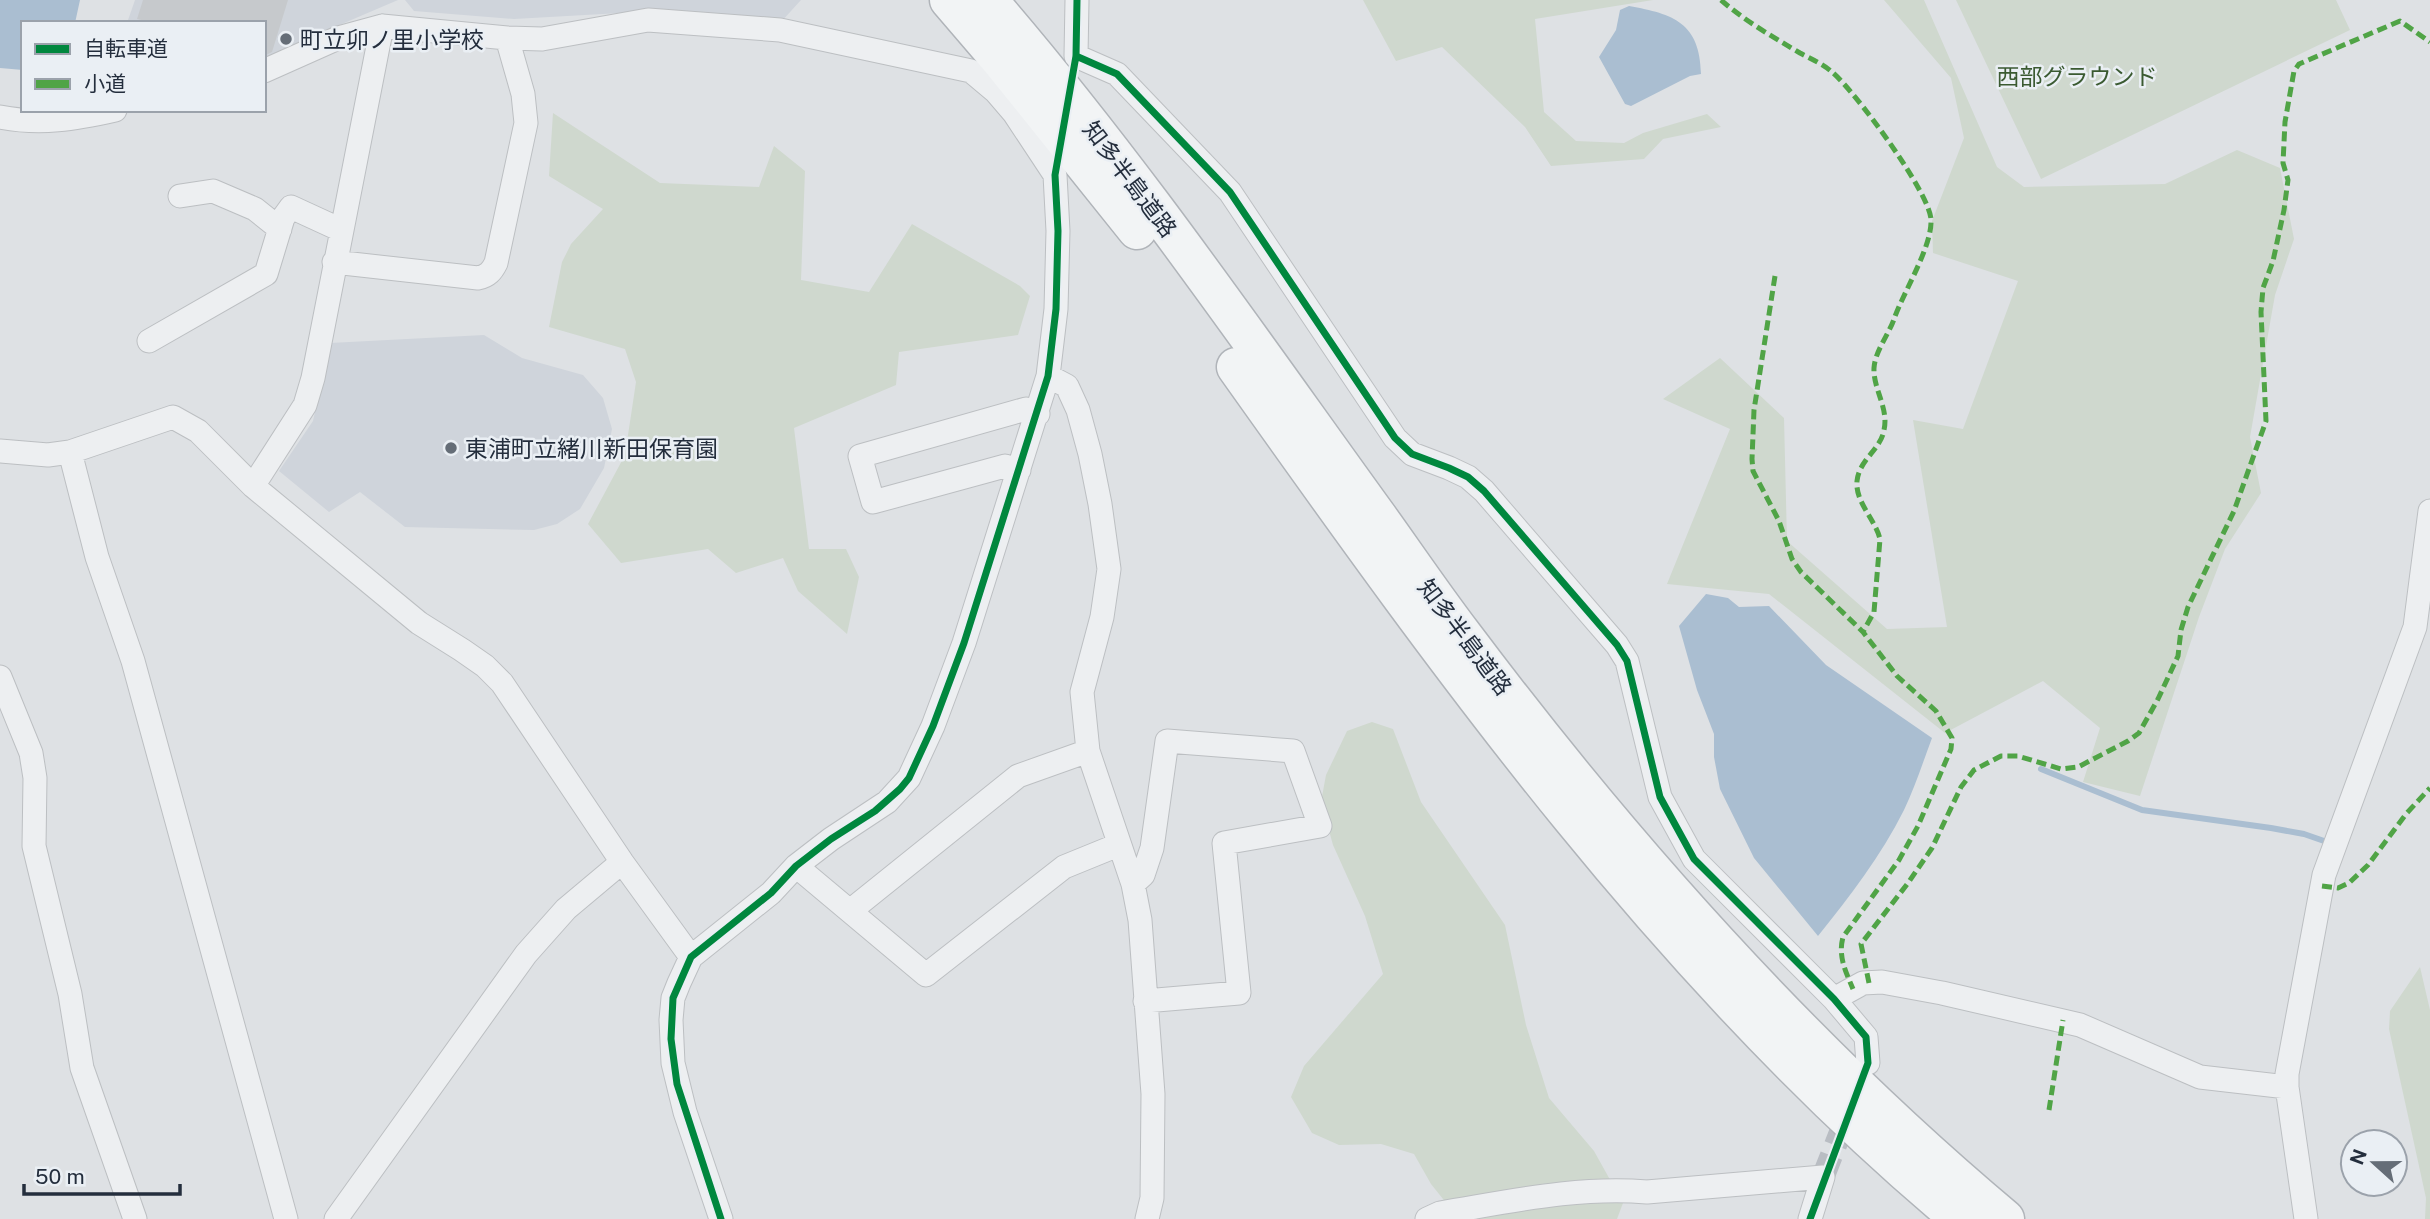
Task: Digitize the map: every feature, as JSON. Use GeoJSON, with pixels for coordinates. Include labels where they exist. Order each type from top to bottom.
{"type":"FeatureCollection","features":[{"type":"Feature","properties":{"kind":"highway","name":"知多半島道路"},"geometry":{"type":"LineString","coordinates":[[949,0],[1125,215],[1439,648],[1519,755],[1616,873],[1710,979],[1838,1110],[1960,1219]]}},
{"type":"Feature","properties":{"kind":"highway","name":"知多半島道路"},"geometry":{"type":"LineString","coordinates":[[988,0],[1024,41],[1148,201],[1460,632],[1541,737],[1636,852],[1730,957],[1858,1089],[2005,1219]]}},
{"type":"Feature","properties":{"kind":"street"},"geometry":{"type":"LineString","coordinates":[[1077,0],[1076,56],[1117,74],[1230,192],[1395,438],[1412,454],[1459,472],[1484,491],[1617,645],[1627,661],[1660,797],[1694,859],[1834,999],[1866,1037],[1868,1063]]}},
{"type":"Feature","properties":{"kind":"street"},"geometry":{"type":"LineString","coordinates":[[266,70],[338,38],[382,26],[542,39],[648,20],[780,30],[971,71],[996,92],[1014,113],[1055,175],[1058,231],[1056,309],[1048,376],[964,643],[933,726],[909,778],[887,802],[796,866],[771,893],[691,957],[673,998],[673,1063],[685,1112],[721,1219]]}},
{"type":"Feature","properties":{"kind":"street"},"geometry":{"type":"LineString","coordinates":[[253,486],[305,405],[313,378],[382,26]]}},
{"type":"Feature","properties":{"kind":"street"},"geometry":{"type":"LineString","coordinates":[[334,262],[478,278],[491,272],[496,263],[526,123],[523,93],[507,38]]}},
{"type":"Feature","properties":{"kind":"street"},"geometry":{"type":"LineString","coordinates":[[0,117],[54,122],[106,112]]}},
{"type":"Feature","properties":{"kind":"street"},"geometry":{"type":"LineString","coordinates":[[180,197],[213,191],[256,209],[280,229]]}},
{"type":"Feature","properties":{"kind":"street"},"geometry":{"type":"LineString","coordinates":[[149,341],[266,274],[283,218],[291,208],[341,230]]}},
{"type":"Feature","properties":{"kind":"street"},"geometry":{"type":"LineString","coordinates":[[1048,376],[1067,386],[1078,410],[1098,491],[1109,569],[1102,617],[1082,692],[1088,751],[1133,884],[1140,920],[1154,1126],[1152,1198],[1147,1219]]}},
{"type":"Feature","properties":{"kind":"street"},"geometry":{"type":"LineString","coordinates":[[1019,470],[1005,466],[873,502],[860,456],[1026,408],[1038,414]]}},
{"type":"Feature","properties":{"kind":"street"},"geometry":{"type":"LineString","coordinates":[[0,451],[48,455],[70,452],[173,417],[198,430],[253,486],[419,623],[463,650],[502,683],[622,862],[691,957]]}},
{"type":"Feature","properties":{"kind":"street"},"geometry":{"type":"LineString","coordinates":[[70,452],[97,557],[133,661],[286,1219]]}},
{"type":"Feature","properties":{"kind":"street"},"geometry":{"type":"LineString","coordinates":[[2306,1219],[2287,1074],[2324,876],[2415,627],[2430,511]]}},
{"type":"Feature","properties":{"kind":"street"},"geometry":{"type":"LineString","coordinates":[[0,677],[31,753],[35,778],[34,846],[70,995],[82,1068],[135,1219]]}},
{"type":"Feature","properties":{"kind":"street"},"geometry":{"type":"LineString","coordinates":[[1133,884],[1143,875],[1152,848],[1167,741],[1293,751],[1320,826],[1224,843],[1240,993],[1145,1001]]}},
{"type":"Feature","properties":{"kind":"street"},"geometry":{"type":"LineString","coordinates":[[850,911],[1018,776],[1088,751]]}},
{"type":"Feature","properties":{"kind":"street"},"geometry":{"type":"LineString","coordinates":[[796,866],[926,975],[1064,867],[1118,845]]}},
{"type":"Feature","properties":{"kind":"street"},"geometry":{"type":"LineString","coordinates":[[336,1219],[526,954],[566,909],[622,862]]}},
{"type":"Feature","properties":{"kind":"street"},"geometry":{"type":"LineString","coordinates":[[1834,999],[1863,984],[1882,982],[1942,993],[2080,1025],[2200,1077],[2287,1087]]}},
{"type":"Feature","properties":{"kind":"street"},"geometry":{"type":"LineString","coordinates":[[1427,1219],[1440,1213],[1576,1192],[1647,1192],[1823,1177],[1810,1219]]}},
{"type":"Feature","properties":{"kind":"shaded area","name":"町立卯ノ里小学校"},"geometry":{"type":"Polygon","coordinates":[[[135,0],[398,0],[288,47],[266,63],[266,21],[128,21],[135,0]]]}},
{"type":"Feature","properties":{"kind":"shaded area","name":"町立卯ノ里小学校"},"geometry":{"type":"Polygon","coordinates":[[[405,0],[801,0],[781,22],[656,11],[514,19],[414,11],[405,0]]]}},
{"type":"Feature","properties":{"kind":"shaded area","name":"東浦町立緒川新田保育園"},"geometry":{"type":"Polygon","coordinates":[[[484,335],[522,358],[583,375],[603,398],[612,429],[604,468],[580,509],[557,524],[534,530],[405,527],[360,492],[329,512],[279,471],[313,421],[330,343],[484,335]]]}},
{"type":"Feature","properties":{"kind":"green space"},"geometry":{"type":"Polygon","coordinates":[[[1363,0],[1653,0],[1535,19],[1544,112],[1576,141],[1624,143],[1643,133],[1707,114],[1721,127],[1663,139],[1644,159],[1551,166],[1525,127],[1442,47],[1396,61],[1363,0]]]}},
{"type":"Feature","properties":{"kind":"green space"},"geometry":{"type":"Polygon","coordinates":[[[1884,0],[1924,0],[1997,167],[2024,187],[2165,184],[2237,150],[2280,168],[2294,239],[2275,295],[2250,437],[2261,493],[2225,549],[2199,617],[2140,796],[2083,782],[2100,728],[2043,681],[1945,733],[1769,594],[1667,584],[1730,429],[1663,399],[1720,358],[1784,418],[1787,541],[1887,629],[1947,627],[1913,420],[1963,429],[2018,281],[1933,253],[1932,221],[1964,138],[1951,78],[1884,0]]]}},
{"type":"Feature","properties":{"kind":"green space","name":"西部グラウンド"},"geometry":{"type":"Polygon","coordinates":[[[1956,0],[2336,0],[2350,30],[2041,179],[1956,0]]]}},
{"type":"Feature","properties":{"kind":"green space"},"geometry":{"type":"Polygon","coordinates":[[[553,113],[660,183],[759,187],[774,146],[805,171],[801,280],[869,292],[912,224],[1020,286],[1030,296],[1018,335],[899,352],[896,385],[794,428],[809,549],[846,549],[859,577],[847,634],[798,591],[783,558],[736,573],[708,549],[621,563],[588,524],[625,455],[636,382],[625,349],[549,327],[562,262],[571,244],[603,209],[549,176],[553,113]]]}},
{"type":"Feature","properties":{"kind":"green space"},"geometry":{"type":"Polygon","coordinates":[[[1372,722],[1393,729],[1421,802],[1505,925],[1526,1025],[1549,1098],[1594,1151],[1623,1203],[1617,1219],[1459,1219],[1431,1184],[1414,1154],[1381,1144],[1339,1145],[1312,1133],[1291,1097],[1304,1066],[1383,974],[1365,916],[1333,845],[1321,802],[1326,775],[1347,731],[1372,722]]]}},
{"type":"Feature","properties":{"kind":"green space"},"geometry":{"type":"Polygon","coordinates":[[[2420,967],[2430,1010],[2430,1219],[2425,1219],[2426,1198],[2389,1029],[2390,1011],[2420,967]]]}},
{"type":"Feature","properties":{"kind":"water"},"geometry":{"type":"Polygon","coordinates":[[[0,0],[80,0],[75,21],[21,21],[21,70],[0,68],[0,0]]]}},
{"type":"Feature","properties":{"kind":"water"},"geometry":{"type":"Polygon","coordinates":[[[1629,6],[1659,13],[1682,24],[1696,43],[1701,74],[1690,76],[1631,106],[1625,104],[1599,57],[1616,30],[1620,10],[1629,6]]]}},
{"type":"Feature","properties":{"kind":"water"},"geometry":{"type":"Polygon","coordinates":[[[1706,594],[1728,598],[1739,607],[1769,606],[1826,665],[1932,738],[1912,792],[1895,827],[1864,875],[1818,936],[1754,858],[1720,789],[1714,757],[1714,734],[1697,690],[1679,626],[1706,594]]]}},
{"type":"Feature","properties":{"kind":"building","name":"町立卯ノ里小学校"},"geometry":{"type":"Polygon","coordinates":[[[143,0],[288,0],[272,52],[266,55],[266,21],[137,19],[143,0]]]}},
{"type":"Feature","properties":{"kind":"waterway"},"geometry":{"type":"LineString","coordinates":[[2041,769],[2142,810],[2271,828],[2304,834],[2327,842]]}},
{"type":"Feature","properties":{"kind":"tunnel"},"geometry":{"type":"LineString","coordinates":[[1823,1177],[1850,1108]]}},
{"type":"Feature","properties":{"kind":"marked path"},"geometry":{"type":"LineString","coordinates":[[1721,0],[1759,28],[1825,66],[1843,82],[1905,166],[1919,188],[1931,220],[1922,256],[1879,349],[1874,368],[1885,422],[1882,437],[1862,467],[1857,481],[1859,496],[1880,539],[1874,612],[1863,632]]}},
{"type":"Feature","properties":{"kind":"marked path"},"geometry":{"type":"LineString","coordinates":[[1869,983],[1861,944],[1932,848],[1961,787],[1974,770],[2001,756],[2018,756],[2061,769],[2078,767],[2139,733],[2178,656],[2181,630],[2188,607],[2234,511],[2266,421],[2261,312],[2263,288],[2273,261],[2284,210],[2288,180],[2283,163],[2285,122],[2294,71],[2299,64],[2400,21],[2430,42]]}},
{"type":"Feature","properties":{"kind":"marked path"},"geometry":{"type":"LineString","coordinates":[[1775,276],[1754,410],[1753,471],[1779,521],[1792,559],[1801,572],[1863,632],[1897,676],[1936,711],[1952,738],[1951,749],[1918,826],[1899,860],[1843,937],[1842,957],[1853,989]]}},
{"type":"Feature","properties":{"kind":"marked path"},"geometry":{"type":"LineString","coordinates":[[2322,886],[2338,888],[2349,883],[2368,865],[2406,814],[2430,788]]}},
{"type":"Feature","properties":{"kind":"marked path"},"geometry":{"type":"LineString","coordinates":[[2049,1110],[2063,1020]]}},
{"type":"Feature","properties":{"kind":"cycle path"},"geometry":{"type":"LineString","coordinates":[[721,1219],[677,1084],[671,1039],[673,998],[691,957],[771,893],[796,866],[831,839],[875,811],[900,789],[909,778],[933,726],[964,643],[1048,376],[1056,309],[1058,231],[1055,175],[1076,56],[1077,0]]}},
{"type":"Feature","properties":{"kind":"cycle path"},"geometry":{"type":"LineString","coordinates":[[1076,56],[1117,74],[1230,192],[1395,438],[1412,454],[1468,477],[1484,491],[1617,645],[1627,661],[1660,797],[1694,859],[1834,999],[1866,1037],[1868,1063],[1810,1219]]}},
{"type":"Feature","properties":{"kind":"place","name":"町立卯ノ里小学校"},"geometry":{"type":"Point","coordinates":[286,39]}},
{"type":"Feature","properties":{"kind":"place","name":"東浦町立緒川新田保育園"},"geometry":{"type":"Point","coordinates":[451,448]}}]}
